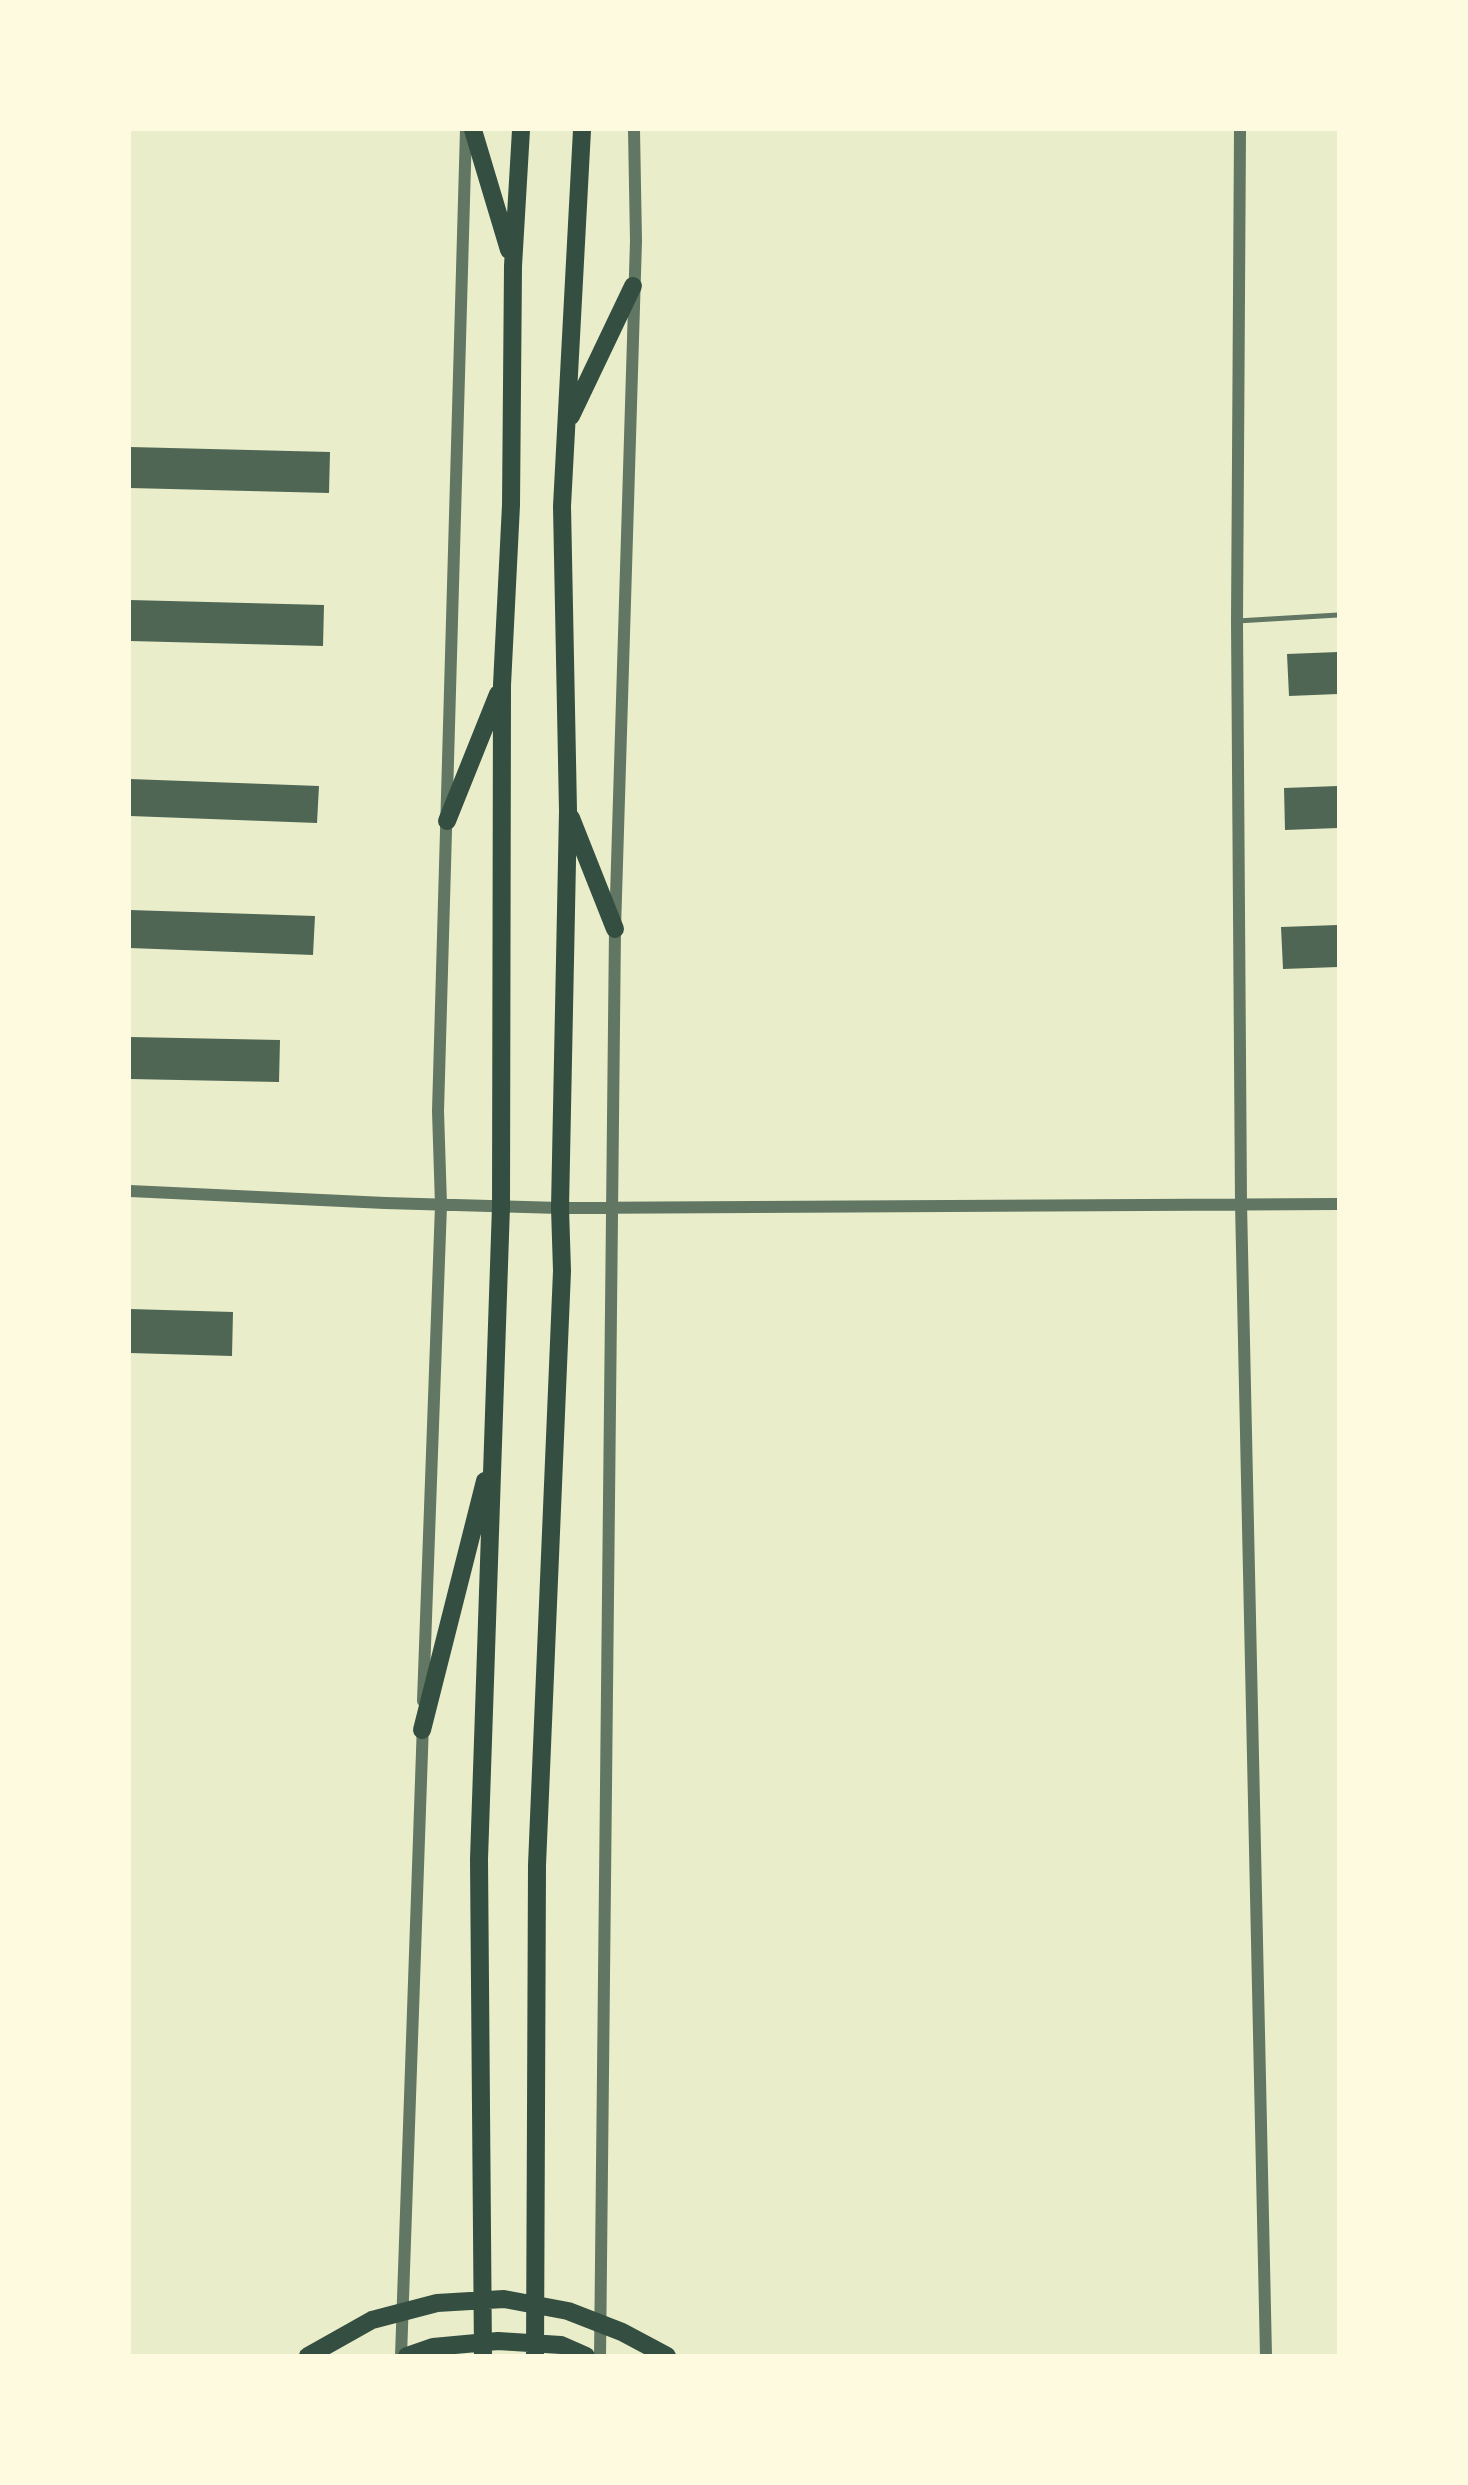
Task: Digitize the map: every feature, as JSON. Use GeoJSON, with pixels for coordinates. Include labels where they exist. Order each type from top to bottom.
{"type":"FeatureCollection","features":[{"type":"Feature","properties":{"kind":"main road"},"geometry":{"type":"LineString","coordinates":[[474,130],[513,266]]}},
{"type":"Feature","properties":{"kind":"main road"},"geometry":{"type":"LineString","coordinates":[[483,2356],[480,1859],[501,1206],[502,685],[511,505],[513,266],[521,130]]}},
{"type":"Feature","properties":{"kind":"main road"},"geometry":{"type":"LineString","coordinates":[[535,2356],[537,1865],[562,1271],[560,1208],[568,811],[562,506],[582,130]]}},
{"type":"Feature","properties":{"kind":"main road"},"geometry":{"type":"LineString","coordinates":[[566,425],[633,286]]}},
{"type":"Feature","properties":{"kind":"main road"},"geometry":{"type":"LineString","coordinates":[[447,821],[502,685]]}},
{"type":"Feature","properties":{"kind":"main road"},"geometry":{"type":"LineString","coordinates":[[568,811],[615,929]]}},
{"type":"Feature","properties":{"kind":"main road"},"geometry":{"type":"LineString","coordinates":[[422,1730],[493,1447]]}},
{"type":"Feature","properties":{"kind":"main road"},"geometry":{"type":"LineString","coordinates":[[308,2356],[372,2320],[437,2304],[504,2299],[568,2311],[622,2332],[667,2356]]}},
{"type":"Feature","properties":{"kind":"main road"},"geometry":{"type":"LineString","coordinates":[[407,2356],[433,2347],[498,2341],[561,2345],[586,2356]]}},
{"type":"Feature","properties":{"kind":"street"},"geometry":{"type":"LineString","coordinates":[[401,2356],[441,1205],[438,1111],[466,130]]}},
{"type":"Feature","properties":{"kind":"street"},"geometry":{"type":"LineString","coordinates":[[600,2356],[615,929],[635,241],[634,130]]}},
{"type":"Feature","properties":{"kind":"street"},"geometry":{"type":"LineString","coordinates":[[1240,130],[1237,621],[1241,1203],[1266,2356]]}},
{"type":"Feature","properties":{"kind":"street"},"geometry":{"type":"LineString","coordinates":[[130,1191],[560,1208],[1339,1204]]}},
{"type":"Feature","properties":{"kind":"lane"},"geometry":{"type":"LineString","coordinates":[[1237,621],[1339,615]]}},
{"type":"Feature","properties":{"kind":"building"},"geometry":{"type":"Polygon","coordinates":[[[130,447],[330,452],[329,493],[130,488],[130,447]]]}},
{"type":"Feature","properties":{"kind":"building"},"geometry":{"type":"Polygon","coordinates":[[[130,600],[324,605],[323,646],[130,641],[130,600]]]}},
{"type":"Feature","properties":{"kind":"building"},"geometry":{"type":"Polygon","coordinates":[[[1338,652],[1338,694],[1289,696],[1287,654],[1338,652]]]}},
{"type":"Feature","properties":{"kind":"building"},"geometry":{"type":"Polygon","coordinates":[[[130,779],[319,786],[317,823],[130,816],[130,779]]]}},
{"type":"Feature","properties":{"kind":"building"},"geometry":{"type":"Polygon","coordinates":[[[1338,786],[1338,828],[1285,830],[1284,788],[1338,786]]]}},
{"type":"Feature","properties":{"kind":"building"},"geometry":{"type":"Polygon","coordinates":[[[130,910],[315,916],[313,955],[130,948],[130,910]]]}},
{"type":"Feature","properties":{"kind":"building"},"geometry":{"type":"Polygon","coordinates":[[[1338,925],[1338,967],[1283,969],[1281,927],[1338,925]]]}},
{"type":"Feature","properties":{"kind":"building"},"geometry":{"type":"Polygon","coordinates":[[[130,1037],[280,1040],[279,1082],[130,1079],[130,1037]]]}},
{"type":"Feature","properties":{"kind":"building"},"geometry":{"type":"Polygon","coordinates":[[[130,1309],[233,1312],[232,1356],[130,1353],[130,1309]]]}}]}
